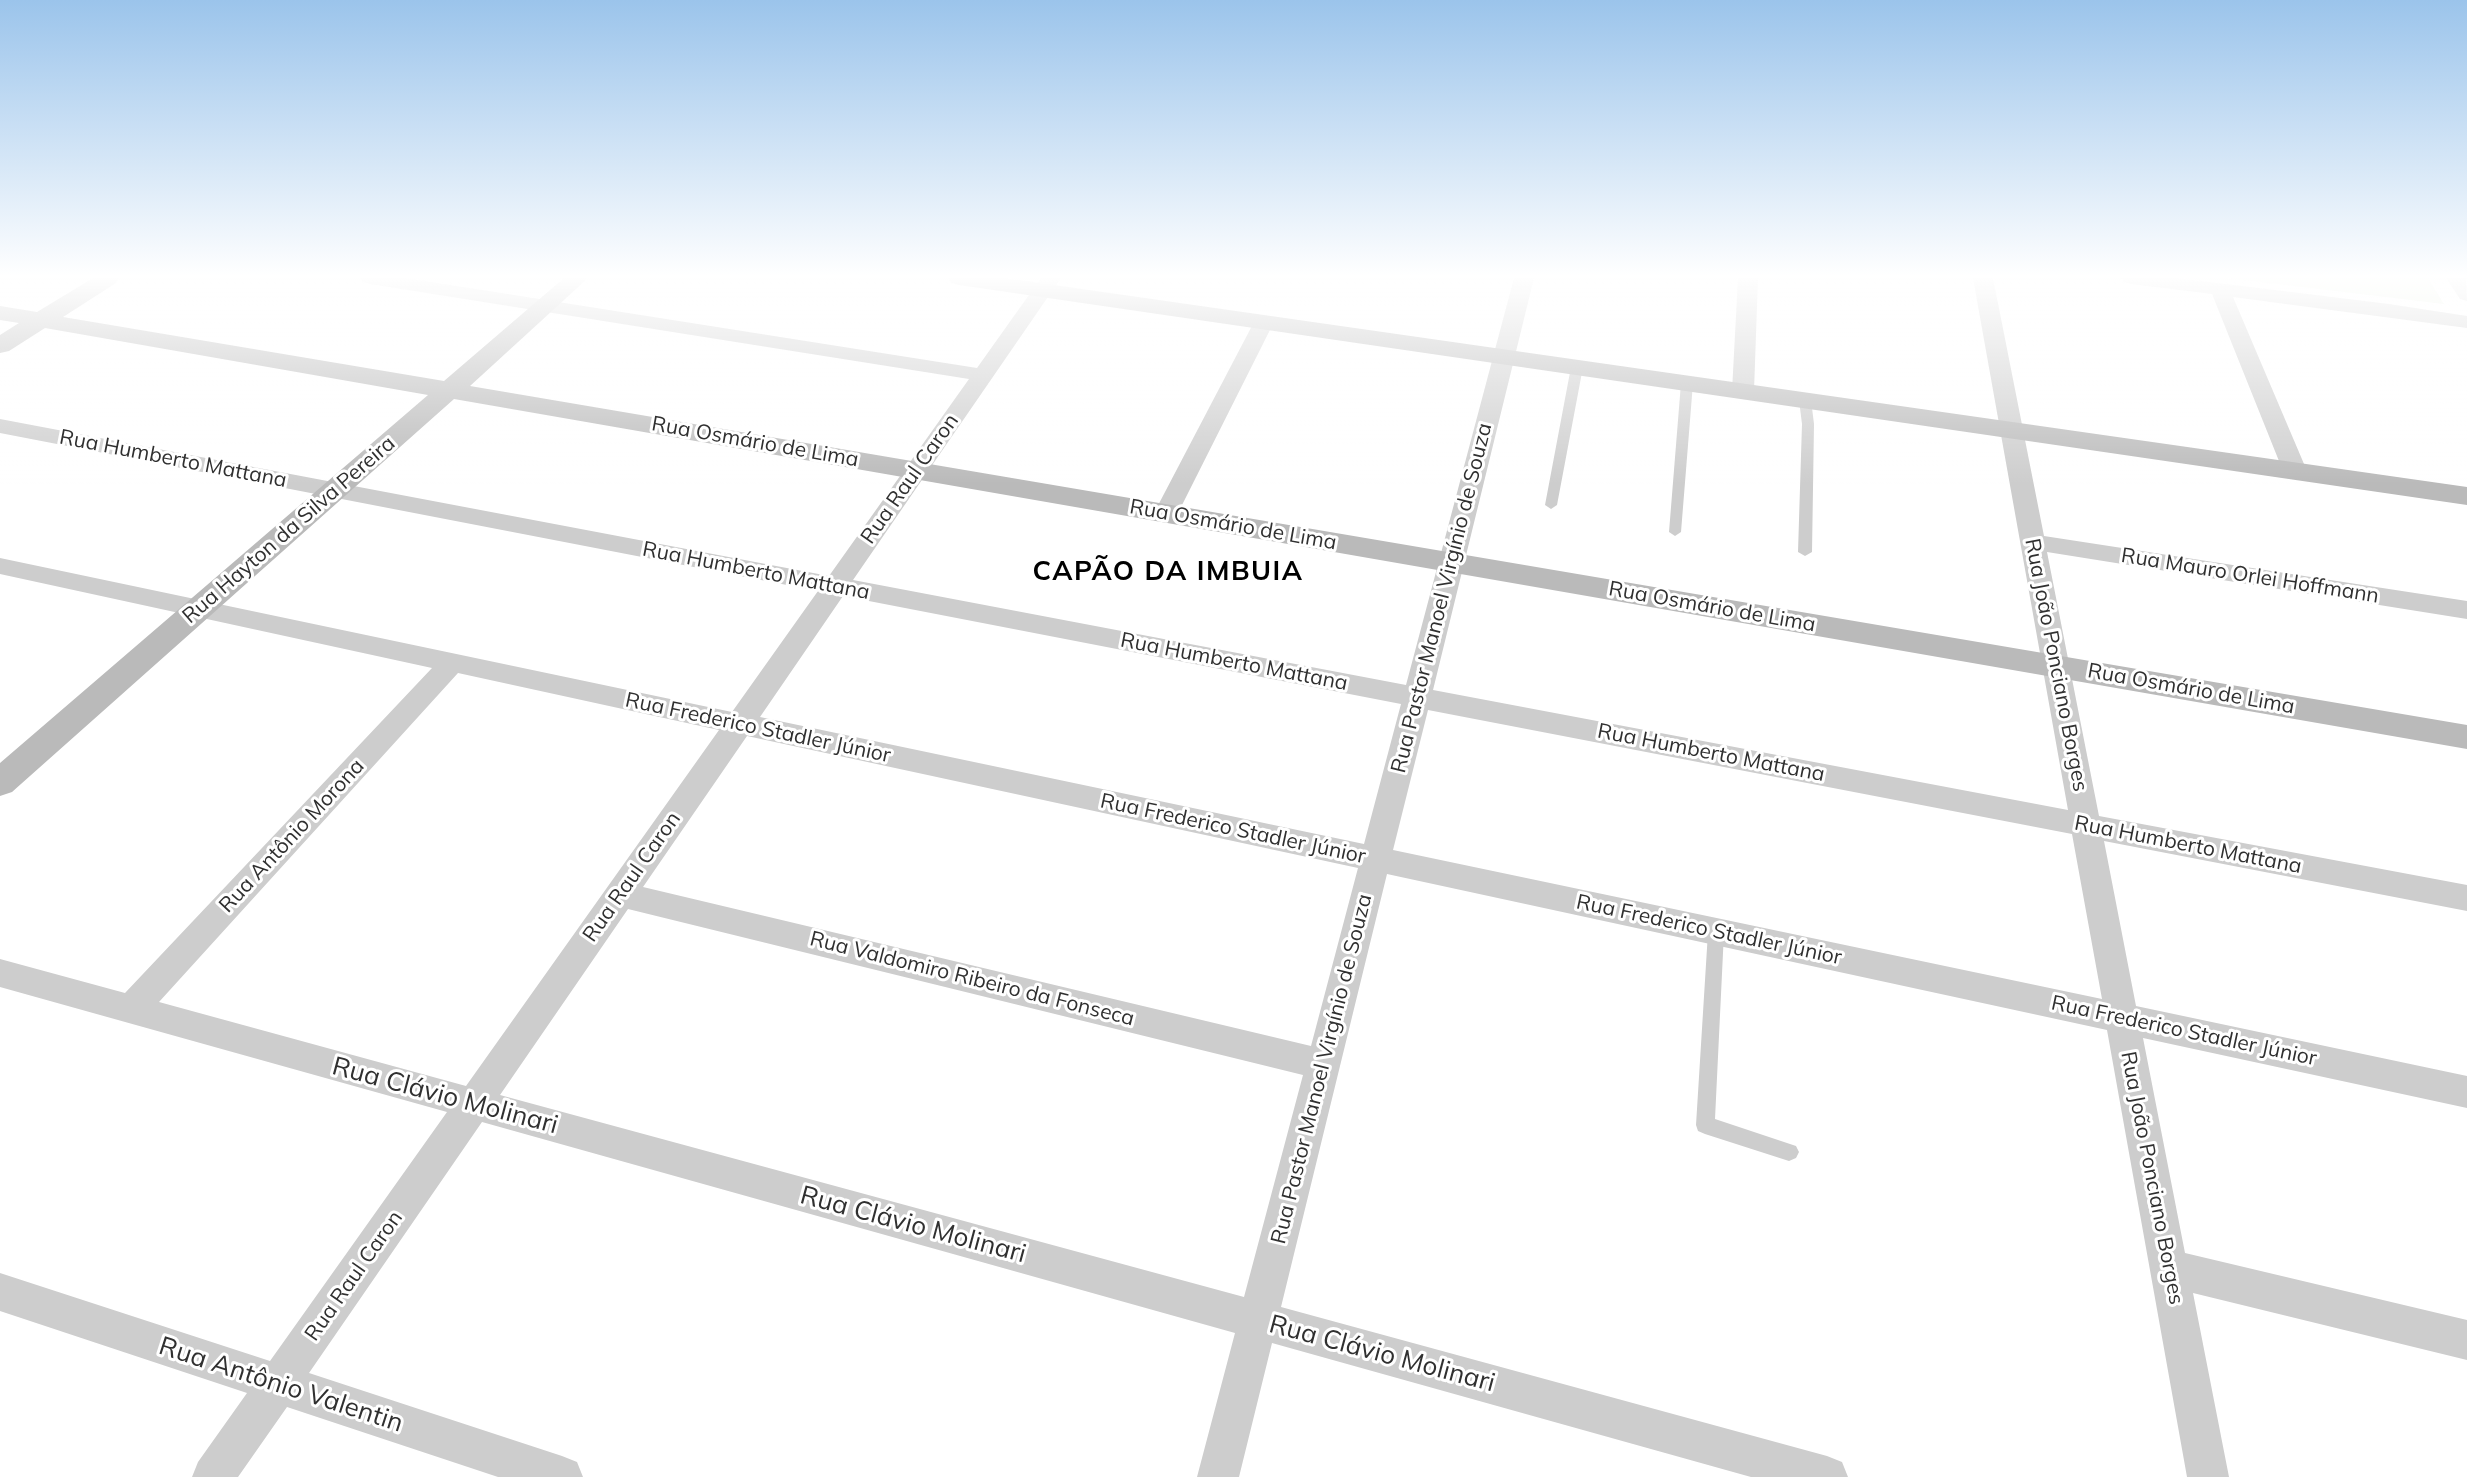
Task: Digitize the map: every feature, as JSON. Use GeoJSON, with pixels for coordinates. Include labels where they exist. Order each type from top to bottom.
{"type":"FeatureCollection","features":[{"type":"Feature","properties":{"kind":"street","name":"Rua Osmário de Lima"},"geometry":{"type":"LineString","coordinates":[[198,347],[2467,737]]}},
{"type":"Feature","properties":{"kind":"street","name":"Rua Hayton da Silva Pereira"},"geometry":{"type":"LineString","coordinates":[[0,783],[499,347]]}},
{"type":"Feature","properties":{"kind":"street"},"geometry":{"type":"LineString","coordinates":[[805,347],[983,375]]}},
{"type":"Feature","properties":{"kind":"street","name":"Rua Raul Caron"},"geometry":{"type":"LineString","coordinates":[[213,1477],[1003,347]]}},
{"type":"Feature","properties":{"kind":"street"},"geometry":{"type":"LineString","coordinates":[[1166,513],[1251,347]]}},
{"type":"Feature","properties":{"kind":"street"},"geometry":{"type":"LineString","coordinates":[[1435,347],[2467,496]]}},
{"type":"Feature","properties":{"kind":"street","name":"Rua Pastor Manoel Virgínio de Souza"},"geometry":{"type":"LineString","coordinates":[[1218,1477],[1507,347]]}},
{"type":"Feature","properties":{"kind":"street"},"geometry":{"type":"LineString","coordinates":[[1743,391],[1745,347]]}},
{"type":"Feature","properties":{"kind":"street","name":"Rua João Ponciano Borges"},"geometry":{"type":"LineString","coordinates":[[1996,347],[2208,1477]]}},
{"type":"Feature","properties":{"kind":"street"},"geometry":{"type":"LineString","coordinates":[[2244,347],[2295,471]]}},
{"type":"Feature","properties":{"kind":"street","name":"Rua Humberto Mattana"},"geometry":{"type":"LineString","coordinates":[[0,426],[2467,898]]}},
{"type":"Feature","properties":{"kind":"street","name":"Rua Mauro Orlei Hoffmann"},"geometry":{"type":"LineString","coordinates":[[2033,542],[2467,610]]}},
{"type":"Feature","properties":{"kind":"street","name":"Rua Frederico Stadler Júnior"},"geometry":{"type":"LineString","coordinates":[[0,566],[2467,1092]]}},
{"type":"Feature","properties":{"kind":"street","name":"Rua Antônio Morona"},"geometry":{"type":"LineString","coordinates":[[132,1010],[453,663]]}},
{"type":"Feature","properties":{"kind":"street","name":"Rua Valdomiro Ribeiro da Fonseca"},"geometry":{"type":"LineString","coordinates":[[620,894],[1323,1064]]}},
{"type":"Feature","properties":{"kind":"street","name":"Rua Clávio Molinari"},"geometry":{"type":"LineString","coordinates":[[0,973],[1827,1477]]}},
{"type":"Feature","properties":{"kind":"street"},"geometry":{"type":"LineString","coordinates":[[2169,1268],[2467,1340]]}},
{"type":"Feature","properties":{"kind":"street","name":"Rua Antônio Valentin"},"geometry":{"type":"LineString","coordinates":[[0,1292],[562,1477]]}},
{"type":"Feature","properties":{"kind":"lane"},"geometry":{"type":"LineString","coordinates":[[1551,505],[1577,367]]}},
{"type":"Feature","properties":{"kind":"lane"},"geometry":{"type":"LineString","coordinates":[[1675,532],[1687,383]]}},
{"type":"Feature","properties":{"kind":"lane"},"geometry":{"type":"LineString","coordinates":[[1805,400],[1808,423],[1805,552]]}},
{"type":"Feature","properties":{"kind":"lane"},"geometry":{"type":"LineString","coordinates":[[1716,932],[1705,1125],[1789,1152]]}},
{"type":"Feature","properties":{"kind":"district","name":"CAPÃO DA IMBUIA"},"geometry":{"type":"Point","coordinates":[1168,572]}}]}
